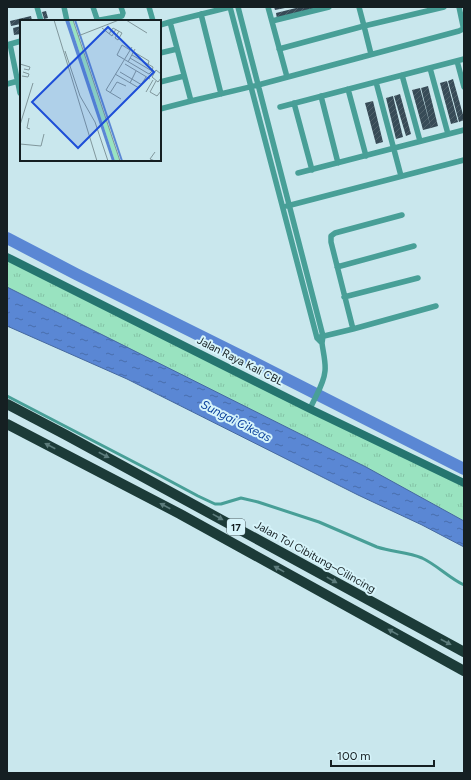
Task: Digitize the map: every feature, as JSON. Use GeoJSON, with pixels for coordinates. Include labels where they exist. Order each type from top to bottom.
{"type":"FeatureCollection","features":[{"type":"Feature","properties":{"kind":"highway","name":"Jalan Tol Cibitung–Cilincing"},"geometry":{"type":"LineString","coordinates":[[7,404],[464,652]]}},
{"type":"Feature","properties":{"kind":"highway","name":"17"},"geometry":{"type":"LineString","coordinates":[[7,424],[180,514],[464,671]]}},
{"type":"Feature","properties":{"kind":"main road","name":"Jalan Raya Kali CBL"},"geometry":{"type":"LineString","coordinates":[[7,256],[310,409],[464,483]]}},
{"type":"Feature","properties":{"kind":"street"},"geometry":{"type":"LineString","coordinates":[[37,7],[40,20]]}},
{"type":"Feature","properties":{"kind":"street"},"geometry":{"type":"LineString","coordinates":[[64,7],[67,20]]}},
{"type":"Feature","properties":{"kind":"street"},"geometry":{"type":"LineString","coordinates":[[93,7],[97,19],[100,20],[122,16],[123,13],[121,7]]}},
{"type":"Feature","properties":{"kind":"street"},"geometry":{"type":"LineString","coordinates":[[149,7],[153,20]]}},
{"type":"Feature","properties":{"kind":"street"},"geometry":{"type":"LineString","coordinates":[[161,25],[230,7],[283,207],[322,343],[325,360],[325,372],[310,409]]}},
{"type":"Feature","properties":{"kind":"street"},"geometry":{"type":"LineString","coordinates":[[238,7],[289,205],[320,337]]}},
{"type":"Feature","properties":{"kind":"street"},"geometry":{"type":"LineString","coordinates":[[268,7],[287,77]]}},
{"type":"Feature","properties":{"kind":"street"},"geometry":{"type":"LineString","coordinates":[[272,21],[329,7]]}},
{"type":"Feature","properties":{"kind":"street"},"geometry":{"type":"LineString","coordinates":[[359,7],[371,54]]}},
{"type":"Feature","properties":{"kind":"street"},"geometry":{"type":"LineString","coordinates":[[279,49],[364,26],[444,7]]}},
{"type":"Feature","properties":{"kind":"street"},"geometry":{"type":"LineString","coordinates":[[161,109],[258,85],[461,30],[463,23],[459,7]]}},
{"type":"Feature","properties":{"kind":"street"},"geometry":{"type":"LineString","coordinates":[[201,14],[221,94]]}},
{"type":"Feature","properties":{"kind":"street"},"geometry":{"type":"LineString","coordinates":[[170,22],[190,101]]}},
{"type":"Feature","properties":{"kind":"street"},"geometry":{"type":"LineString","coordinates":[[20,42],[8,44],[20,93]]}},
{"type":"Feature","properties":{"kind":"street"},"geometry":{"type":"LineString","coordinates":[[161,53],[177,49]]}},
{"type":"Feature","properties":{"kind":"street"},"geometry":{"type":"LineString","coordinates":[[280,107],[464,59]]}},
{"type":"Feature","properties":{"kind":"street"},"geometry":{"type":"LineString","coordinates":[[457,61],[464,86]]}},
{"type":"Feature","properties":{"kind":"street"},"geometry":{"type":"LineString","coordinates":[[430,68],[448,134]]}},
{"type":"Feature","properties":{"kind":"street"},"geometry":{"type":"LineString","coordinates":[[402,75],[420,141]]}},
{"type":"Feature","properties":{"kind":"street"},"geometry":{"type":"LineString","coordinates":[[161,82],[184,76]]}},
{"type":"Feature","properties":{"kind":"street"},"geometry":{"type":"LineString","coordinates":[[7,84],[18,81]]}},
{"type":"Feature","properties":{"kind":"street"},"geometry":{"type":"LineString","coordinates":[[376,82],[401,176]]}},
{"type":"Feature","properties":{"kind":"street"},"geometry":{"type":"LineString","coordinates":[[348,89],[366,156]]}},
{"type":"Feature","properties":{"kind":"street"},"geometry":{"type":"LineString","coordinates":[[321,96],[338,163]]}},
{"type":"Feature","properties":{"kind":"street"},"geometry":{"type":"LineString","coordinates":[[294,103],[312,170]]}},
{"type":"Feature","properties":{"kind":"street"},"geometry":{"type":"LineString","coordinates":[[298,173],[464,130]]}},
{"type":"Feature","properties":{"kind":"street"},"geometry":{"type":"LineString","coordinates":[[283,207],[464,160]]}},
{"type":"Feature","properties":{"kind":"street"},"geometry":{"type":"LineString","coordinates":[[353,330],[331,242],[331,236],[335,233],[402,215]]}},
{"type":"Feature","properties":{"kind":"street"},"geometry":{"type":"LineString","coordinates":[[337,267],[414,246]]}},
{"type":"Feature","properties":{"kind":"street"},"geometry":{"type":"LineString","coordinates":[[344,296],[418,278]]}},
{"type":"Feature","properties":{"kind":"street"},"geometry":{"type":"LineString","coordinates":[[320,337],[353,330],[436,306]]}},
{"type":"Feature","properties":{"kind":"lane"},"geometry":{"type":"LineString","coordinates":[[7,396],[215,504],[221,504],[241,498],[284,510],[318,522],[385,550],[408,554],[423,559],[464,584]]}},
{"type":"Feature","properties":{"kind":"green space"},"geometry":{"type":"Polygon","coordinates":[[[7,257],[464,483],[464,521],[309,439],[7,287],[7,257]]]}},
{"type":"Feature","properties":{"kind":"water","name":"Sungai Cikeas"},"geometry":{"type":"Polygon","coordinates":[[[7,287],[366,467],[464,521],[464,547],[127,379],[7,326],[7,287]]]}},
{"type":"Feature","properties":{"kind":"building"},"geometry":{"type":"Polygon","coordinates":[[[274,7],[285,7],[285,8],[275,10],[274,7]]]}},
{"type":"Feature","properties":{"kind":"building"},"geometry":{"type":"Polygon","coordinates":[[[300,7],[321,7],[277,19],[276,13],[300,7]]]}},
{"type":"Feature","properties":{"kind":"building"},"geometry":{"type":"Polygon","coordinates":[[[46,11],[48,18],[44,19],[42,12],[46,11]]]}},
{"type":"Feature","properties":{"kind":"building"},"geometry":{"type":"Polygon","coordinates":[[[31,16],[32,20],[20,20],[20,24],[11,26],[10,21],[31,16]]]}},
{"type":"Feature","properties":{"kind":"building"},"geometry":{"type":"Polygon","coordinates":[[[20,26],[20,34],[14,35],[13,28],[20,26]]]}},
{"type":"Feature","properties":{"kind":"building"},"geometry":{"type":"Polygon","coordinates":[[[453,79],[464,118],[464,120],[459,122],[448,81],[453,79]]]}},
{"type":"Feature","properties":{"kind":"building"},"geometry":{"type":"Polygon","coordinates":[[[447,81],[458,122],[451,124],[440,83],[447,81]]]}},
{"type":"Feature","properties":{"kind":"building"},"geometry":{"type":"Polygon","coordinates":[[[428,86],[438,126],[431,128],[421,88],[428,86]]]}},
{"type":"Feature","properties":{"kind":"building"},"geometry":{"type":"Polygon","coordinates":[[[420,88],[431,128],[423,130],[412,90],[420,88]]]}},
{"type":"Feature","properties":{"kind":"building"},"geometry":{"type":"Polygon","coordinates":[[[400,94],[411,134],[406,136],[394,96],[400,94]]]}},
{"type":"Feature","properties":{"kind":"building"},"geometry":{"type":"Polygon","coordinates":[[[393,96],[403,137],[396,139],[386,98],[393,96]]]}},
{"type":"Feature","properties":{"kind":"building"},"geometry":{"type":"Polygon","coordinates":[[[373,101],[383,142],[376,144],[365,103],[373,101]]]}},
{"type":"Feature","properties":{"kind":"waterway"},"geometry":{"type":"LineString","coordinates":[[7,238],[464,469]]}}]}
